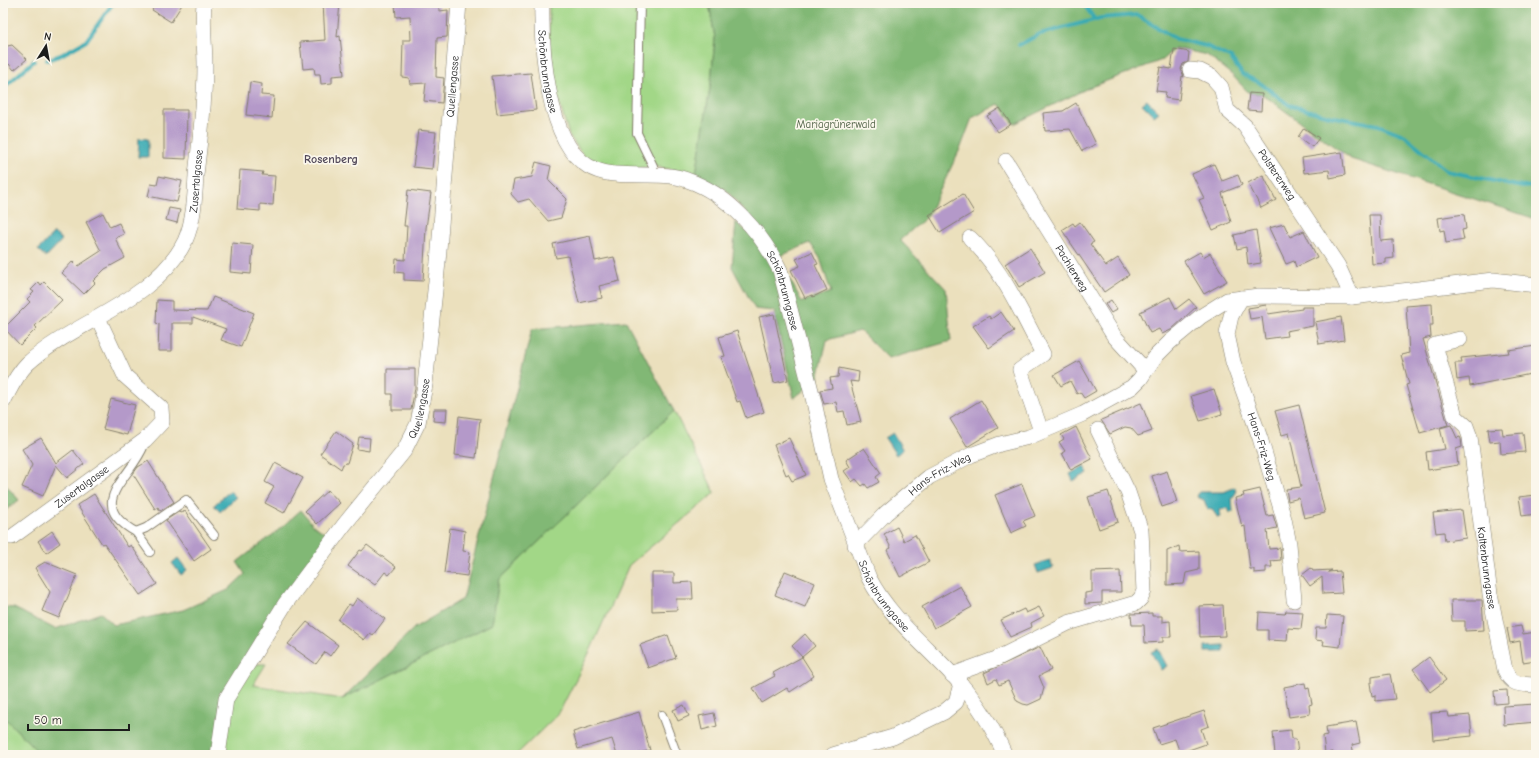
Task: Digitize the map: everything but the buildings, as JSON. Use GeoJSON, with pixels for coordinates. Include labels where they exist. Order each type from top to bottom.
{"type":"FeatureCollection","features":[{"type":"Feature","properties":{"kind":"street","name":"Zusertalgasse"},"geometry":{"type":"LineString","coordinates":[[3,402],[13,381],[27,365],[58,340],[98,318],[147,285],[173,261],[186,239],[194,206],[204,92],[205,66],[202,21],[204,3]]}},
{"type":"Feature","properties":{"kind":"street","name":"Quellengasse"},"geometry":{"type":"LineString","coordinates":[[218,755],[226,699],[285,604],[344,525],[404,451],[418,423],[425,384],[438,262],[459,3]]}},
{"type":"Feature","properties":{"kind":"street","name":"Schönbrunngasse"},"geometry":{"type":"LineString","coordinates":[[542,3],[547,78],[552,104],[565,139],[575,156],[588,166],[600,172],[618,175],[653,175],[686,179],[722,198],[760,236],[771,252],[780,270],[814,402],[831,479],[855,545],[876,591],[909,631],[957,679],[974,702],[1005,755]]}},
{"type":"Feature","properties":{"kind":"street","name":"Polstererweg"},"geometry":{"type":"LineString","coordinates":[[1190,70],[1200,71],[1212,77],[1221,87],[1227,110],[1245,126],[1338,266],[1352,297]]}},
{"type":"Feature","properties":{"kind":"street","name":"Pachlerweg"},"geometry":{"type":"LineString","coordinates":[[1006,161],[1114,336],[1145,370]]}},
{"type":"Feature","properties":{"kind":"street"},"geometry":{"type":"LineString","coordinates":[[970,238],[987,254],[1017,305],[1043,354],[1020,370],[1041,431]]}},
{"type":"Feature","properties":{"kind":"street","name":"Hans-Friz-Weg"},"geometry":{"type":"LineString","coordinates":[[855,545],[886,513],[929,477],[971,455],[1000,444],[1029,437],[1083,414],[1132,387],[1170,342],[1200,317],[1227,300],[1259,296],[1352,297],[1493,280],[1536,285]]}},
{"type":"Feature","properties":{"kind":"street","name":"Hans-Friz-Weg"},"geometry":{"type":"LineString","coordinates":[[1241,298],[1231,316],[1227,334],[1234,362],[1260,438],[1284,519],[1289,544],[1294,600]]}},
{"type":"Feature","properties":{"kind":"street","name":"Zusertalgasse"},"geometry":{"type":"LineString","coordinates":[[12,538],[145,440],[162,422],[161,408],[125,376],[98,318]]}},
{"type":"Feature","properties":{"kind":"street","name":"Kaltenbrunngasse"},"geometry":{"type":"LineString","coordinates":[[1460,339],[1435,345],[1455,416],[1466,426],[1470,437],[1490,594],[1505,670],[1509,680],[1515,684],[1536,685]]}},
{"type":"Feature","properties":{"kind":"street"},"geometry":{"type":"LineString","coordinates":[[833,755],[893,737],[944,712],[956,702],[957,679],[1068,623],[1136,603],[1141,598],[1144,591],[1141,531],[1128,492],[1098,430]]}},
{"type":"Feature","properties":{"kind":"lane"},"geometry":{"type":"LineString","coordinates":[[640,3],[637,133],[653,166],[653,175]]}},
{"type":"Feature","properties":{"kind":"lane"},"geometry":{"type":"LineString","coordinates":[[145,440],[141,451],[112,495],[113,510],[119,522],[136,532],[150,552]]}},
{"type":"Feature","properties":{"kind":"lane"},"geometry":{"type":"LineString","coordinates":[[136,532],[146,528],[186,500],[214,535]]}},
{"type":"Feature","properties":{"kind":"lane"},"geometry":{"type":"LineString","coordinates":[[662,715],[677,755]]}},
{"type":"Feature","properties":{"kind":"green space"},"geometry":{"type":"Polygon","coordinates":[[[549,3],[709,3],[715,38],[711,82],[696,174],[653,166],[620,171],[585,158],[569,135],[557,95],[549,42],[549,3]]]}},
{"type":"Feature","properties":{"kind":"green space","name":"Mariagrünerwald"},"geometry":{"type":"Polygon","coordinates":[[[709,3],[1536,3],[1536,219],[1351,159],[1262,94],[1249,93],[1232,75],[1207,55],[1175,48],[1162,60],[1088,88],[1014,124],[999,104],[972,118],[961,147],[927,217],[900,240],[946,289],[951,341],[888,359],[860,331],[827,340],[818,379],[794,398],[774,311],[755,309],[732,267],[736,222],[779,259],[802,302],[831,292],[820,258],[810,243],[778,257],[753,222],[727,191],[696,174],[711,82],[715,38],[709,3]]]}},
{"type":"Feature","properties":{"kind":"green space"},"geometry":{"type":"Polygon","coordinates":[[[626,321],[674,411],[499,580],[492,624],[342,699],[414,628],[463,599],[532,329],[626,321]]]}},
{"type":"Feature","properties":{"kind":"green space"},"geometry":{"type":"Polygon","coordinates":[[[674,411],[715,493],[629,565],[591,649],[559,713],[516,755],[218,755],[226,699],[248,664],[266,664],[253,685],[342,699],[491,624],[499,580],[674,411]]]}},
{"type":"Feature","properties":{"kind":"green space"},"geometry":{"type":"Polygon","coordinates":[[[3,482],[19,500],[3,512],[3,482]]]}},
{"type":"Feature","properties":{"kind":"green space"},"geometry":{"type":"Polygon","coordinates":[[[301,510],[314,526],[332,537],[244,661],[212,755],[41,755],[3,716],[3,607],[14,608],[55,629],[101,613],[114,625],[183,610],[228,590],[245,574],[237,562],[275,533],[301,510]]]}},
{"type":"Feature","properties":{"kind":"green space"},"geometry":{"type":"Polygon","coordinates":[[[3,716],[41,755],[3,755],[3,716]]]}},
{"type":"Feature","properties":{"kind":"water"},"geometry":{"type":"Polygon","coordinates":[[[1147,100],[1159,112],[1154,116],[1142,104],[1147,100]]]}},
{"type":"Feature","properties":{"kind":"water"},"geometry":{"type":"Polygon","coordinates":[[[139,138],[148,139],[148,157],[138,157],[139,138]]]}},
{"type":"Feature","properties":{"kind":"water"},"geometry":{"type":"Polygon","coordinates":[[[54,233],[62,240],[46,257],[38,250],[54,233]]]}},
{"type":"Feature","properties":{"kind":"water"},"geometry":{"type":"Polygon","coordinates":[[[893,433],[903,450],[896,455],[885,438],[893,433]]]}},
{"type":"Feature","properties":{"kind":"water"},"geometry":{"type":"Polygon","coordinates":[[[1084,466],[1088,473],[1073,481],[1070,474],[1084,466]]]}},
{"type":"Feature","properties":{"kind":"water"},"geometry":{"type":"Polygon","coordinates":[[[1235,487],[1236,493],[1232,498],[1233,512],[1230,513],[1228,508],[1220,510],[1221,517],[1218,518],[1211,508],[1208,510],[1204,500],[1197,497],[1199,492],[1224,492],[1235,487]]]}},
{"type":"Feature","properties":{"kind":"water"},"geometry":{"type":"Polygon","coordinates":[[[230,491],[236,497],[220,512],[214,505],[230,491]]]}},
{"type":"Feature","properties":{"kind":"water"},"geometry":{"type":"Polygon","coordinates":[[[178,558],[187,570],[181,575],[172,563],[178,558]]]}},
{"type":"Feature","properties":{"kind":"water"},"geometry":{"type":"Polygon","coordinates":[[[1050,560],[1053,568],[1038,573],[1035,565],[1050,560]]]}},
{"type":"Feature","properties":{"kind":"water"},"geometry":{"type":"Polygon","coordinates":[[[1224,645],[1224,652],[1205,652],[1205,646],[1224,645]]]}},
{"type":"Feature","properties":{"kind":"water"},"geometry":{"type":"Polygon","coordinates":[[[1158,649],[1167,666],[1161,670],[1151,652],[1158,649]]]}},
{"type":"Feature","properties":{"kind":"waterway"},"geometry":{"type":"LineString","coordinates":[[47,60],[61,55],[86,41],[113,3]]}},
{"type":"Feature","properties":{"kind":"waterway"},"geometry":{"type":"LineString","coordinates":[[1083,3],[1095,20]]}},
{"type":"Feature","properties":{"kind":"waterway"},"geometry":{"type":"LineString","coordinates":[[1019,45],[1040,34],[1101,18],[1137,15],[1176,39],[1206,46],[1231,58],[1242,74],[1260,83],[1289,105],[1329,116],[1378,125],[1404,135],[1447,171],[1522,187],[1536,186]]}},
{"type":"Feature","properties":{"kind":"waterway"},"geometry":{"type":"LineString","coordinates":[[3,88],[34,61]]}},
{"type":"Feature","properties":{"kind":"district","name":"Rosenberg"},"geometry":{"type":"Point","coordinates":[331,159]}}]}
